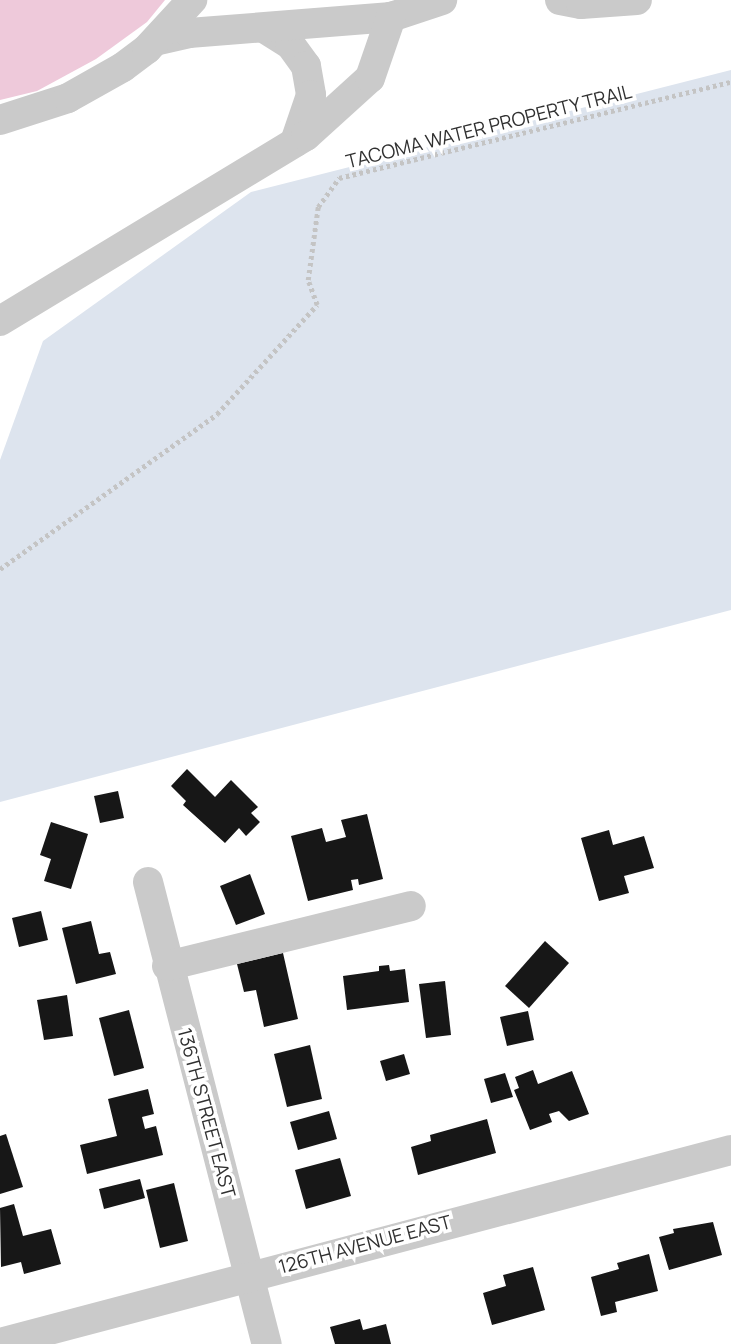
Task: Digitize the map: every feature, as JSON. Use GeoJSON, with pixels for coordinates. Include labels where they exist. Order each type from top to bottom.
{"type":"FeatureCollection","features":[{"type":"Feature","properties":{"kind":"street"},"geometry":{"type":"LineString","coordinates":[[0,120],[68,98],[123,66],[155,41],[192,0]]}},
{"type":"Feature","properties":{"kind":"street"},"geometry":{"type":"LineString","coordinates":[[155,41],[189,33],[391,17],[442,0]]}},
{"type":"Feature","properties":{"kind":"street"},"geometry":{"type":"LineString","coordinates":[[560,0],[637,0]]}},
{"type":"Feature","properties":{"kind":"street"},"geometry":{"type":"LineString","coordinates":[[0,321],[295,142],[332,116],[370,78],[391,17]]}},
{"type":"Feature","properties":{"kind":"street"},"geometry":{"type":"LineString","coordinates":[[264,28],[290,44],[306,66],[311,94],[295,142]]}},
{"type":"Feature","properties":{"kind":"street","name":"136TH STREET EAST"},"geometry":{"type":"LineString","coordinates":[[148,882],[167,966],[267,1344]]}},
{"type":"Feature","properties":{"kind":"street"},"geometry":{"type":"LineString","coordinates":[[167,966],[411,906]]}},
{"type":"Feature","properties":{"kind":"street","name":"126TH AVENUE EAST"},"geometry":{"type":"LineString","coordinates":[[0,1343],[731,1150]]}},
{"type":"Feature","properties":{"kind":"path","name":"TACOMA WATER PROPERTY TRAIL"},"geometry":{"type":"LineString","coordinates":[[0,569],[217,414],[317,305],[308,280],[318,207],[339,178],[731,82]]}},
{"type":"Feature","properties":{"kind":"shaded area"},"geometry":{"type":"Polygon","coordinates":[[[0,0],[165,0],[147,22],[96,59],[37,91],[0,100],[0,0]]]}},
{"type":"Feature","properties":{"kind":"shaded area"},"geometry":{"type":"Polygon","coordinates":[[[731,70],[731,610],[0,802],[0,460],[43,341],[251,192],[731,70]]]}},
{"type":"Feature","properties":{"kind":"building"},"geometry":{"type":"Polygon","coordinates":[[[187,769],[215,797],[231,780],[258,807],[251,813],[260,822],[246,836],[239,828],[225,843],[183,805],[186,801],[171,786],[187,769]]]}},
{"type":"Feature","properties":{"kind":"building"},"geometry":{"type":"Polygon","coordinates":[[[118,791],[124,818],[100,823],[94,796],[118,791]]]}},
{"type":"Feature","properties":{"kind":"building"},"geometry":{"type":"Polygon","coordinates":[[[367,814],[383,879],[359,885],[358,879],[351,880],[353,890],[308,901],[291,836],[322,828],[326,842],[346,837],[341,820],[367,814]]]}},
{"type":"Feature","properties":{"kind":"building"},"geometry":{"type":"Polygon","coordinates":[[[51,822],[88,834],[71,889],[44,881],[51,859],[40,855],[51,822]]]}},
{"type":"Feature","properties":{"kind":"building"},"geometry":{"type":"Polygon","coordinates":[[[609,830],[613,845],[644,836],[654,868],[624,876],[629,893],[599,901],[581,838],[609,830]]]}},
{"type":"Feature","properties":{"kind":"building"},"geometry":{"type":"Polygon","coordinates":[[[250,874],[265,914],[236,925],[220,886],[250,874]]]}},
{"type":"Feature","properties":{"kind":"building"},"geometry":{"type":"Polygon","coordinates":[[[41,911],[48,940],[19,947],[12,918],[41,911]]]}},
{"type":"Feature","properties":{"kind":"building"},"geometry":{"type":"Polygon","coordinates":[[[91,921],[99,954],[110,952],[116,974],[76,984],[62,928],[91,921]]]}},
{"type":"Feature","properties":{"kind":"building"},"geometry":{"type":"Polygon","coordinates":[[[545,941],[569,963],[529,1008],[505,986],[545,941]]]}},
{"type":"Feature","properties":{"kind":"building"},"geometry":{"type":"Polygon","coordinates":[[[283,953],[298,1019],[264,1027],[256,990],[244,992],[237,964],[283,953]]]}},
{"type":"Feature","properties":{"kind":"building"},"geometry":{"type":"Polygon","coordinates":[[[389,965],[390,971],[405,969],[409,1002],[347,1010],[343,976],[379,971],[379,966],[389,965]]]}},
{"type":"Feature","properties":{"kind":"building"},"geometry":{"type":"Polygon","coordinates":[[[445,981],[451,1035],[426,1038],[419,984],[445,981]]]}},
{"type":"Feature","properties":{"kind":"building"},"geometry":{"type":"Polygon","coordinates":[[[67,995],[73,1036],[44,1040],[37,1000],[67,995]]]}},
{"type":"Feature","properties":{"kind":"building"},"geometry":{"type":"Polygon","coordinates":[[[129,1010],[144,1068],[114,1076],[99,1018],[129,1010]]]}},
{"type":"Feature","properties":{"kind":"building"},"geometry":{"type":"Polygon","coordinates":[[[528,1011],[534,1040],[507,1046],[500,1017],[528,1011]]]}},
{"type":"Feature","properties":{"kind":"building"},"geometry":{"type":"Polygon","coordinates":[[[310,1045],[322,1099],[287,1107],[274,1054],[310,1045]]]}},
{"type":"Feature","properties":{"kind":"building"},"geometry":{"type":"Polygon","coordinates":[[[404,1054],[410,1074],[386,1081],[380,1061],[404,1054]]]}},
{"type":"Feature","properties":{"kind":"building"},"geometry":{"type":"Polygon","coordinates":[[[533,1070],[538,1084],[572,1071],[589,1114],[569,1121],[559,1111],[549,1114],[552,1122],[530,1130],[514,1090],[519,1088],[515,1077],[533,1070]]]}},
{"type":"Feature","properties":{"kind":"building"},"geometry":{"type":"Polygon","coordinates":[[[505,1073],[513,1097],[491,1103],[484,1079],[505,1073]]]}},
{"type":"Feature","properties":{"kind":"building"},"geometry":{"type":"Polygon","coordinates":[[[148,1089],[154,1114],[142,1117],[145,1129],[156,1126],[163,1155],[87,1174],[80,1145],[117,1136],[108,1099],[148,1089]]]}},
{"type":"Feature","properties":{"kind":"building"},"geometry":{"type":"Polygon","coordinates":[[[329,1111],[337,1139],[298,1150],[290,1122],[329,1111]]]}},
{"type":"Feature","properties":{"kind":"building"},"geometry":{"type":"Polygon","coordinates":[[[487,1119],[496,1153],[418,1175],[411,1147],[431,1141],[430,1135],[487,1119]]]}},
{"type":"Feature","properties":{"kind":"building"},"geometry":{"type":"Polygon","coordinates":[[[6,1134],[23,1187],[0,1194],[0,1136],[6,1134]]]}},
{"type":"Feature","properties":{"kind":"building"},"geometry":{"type":"Polygon","coordinates":[[[340,1158],[351,1196],[306,1209],[295,1170],[340,1158]]]}},
{"type":"Feature","properties":{"kind":"building"},"geometry":{"type":"Polygon","coordinates":[[[140,1179],[145,1198],[104,1209],[99,1189],[140,1179]]]}},
{"type":"Feature","properties":{"kind":"building"},"geometry":{"type":"Polygon","coordinates":[[[174,1183],[188,1241],[160,1248],[146,1190],[174,1183]]]}},
{"type":"Feature","properties":{"kind":"building"},"geometry":{"type":"Polygon","coordinates":[[[14,1204],[23,1236],[51,1229],[61,1264],[24,1274],[21,1262],[1,1267],[0,1208],[14,1204]]]}},
{"type":"Feature","properties":{"kind":"building"},"geometry":{"type":"Polygon","coordinates":[[[713,1222],[722,1255],[669,1270],[659,1237],[674,1233],[673,1229],[713,1222]]]}},
{"type":"Feature","properties":{"kind":"building"},"geometry":{"type":"Polygon","coordinates":[[[649,1254],[658,1291],[615,1302],[617,1312],[601,1316],[591,1277],[619,1269],[617,1263],[649,1254]]]}},
{"type":"Feature","properties":{"kind":"building"},"geometry":{"type":"Polygon","coordinates":[[[533,1267],[545,1310],[492,1325],[483,1293],[506,1286],[503,1275],[533,1267]]]}},
{"type":"Feature","properties":{"kind":"building"},"geometry":{"type":"Polygon","coordinates":[[[360,1319],[363,1330],[386,1324],[391,1344],[335,1344],[330,1327],[360,1319]]]}}]}
